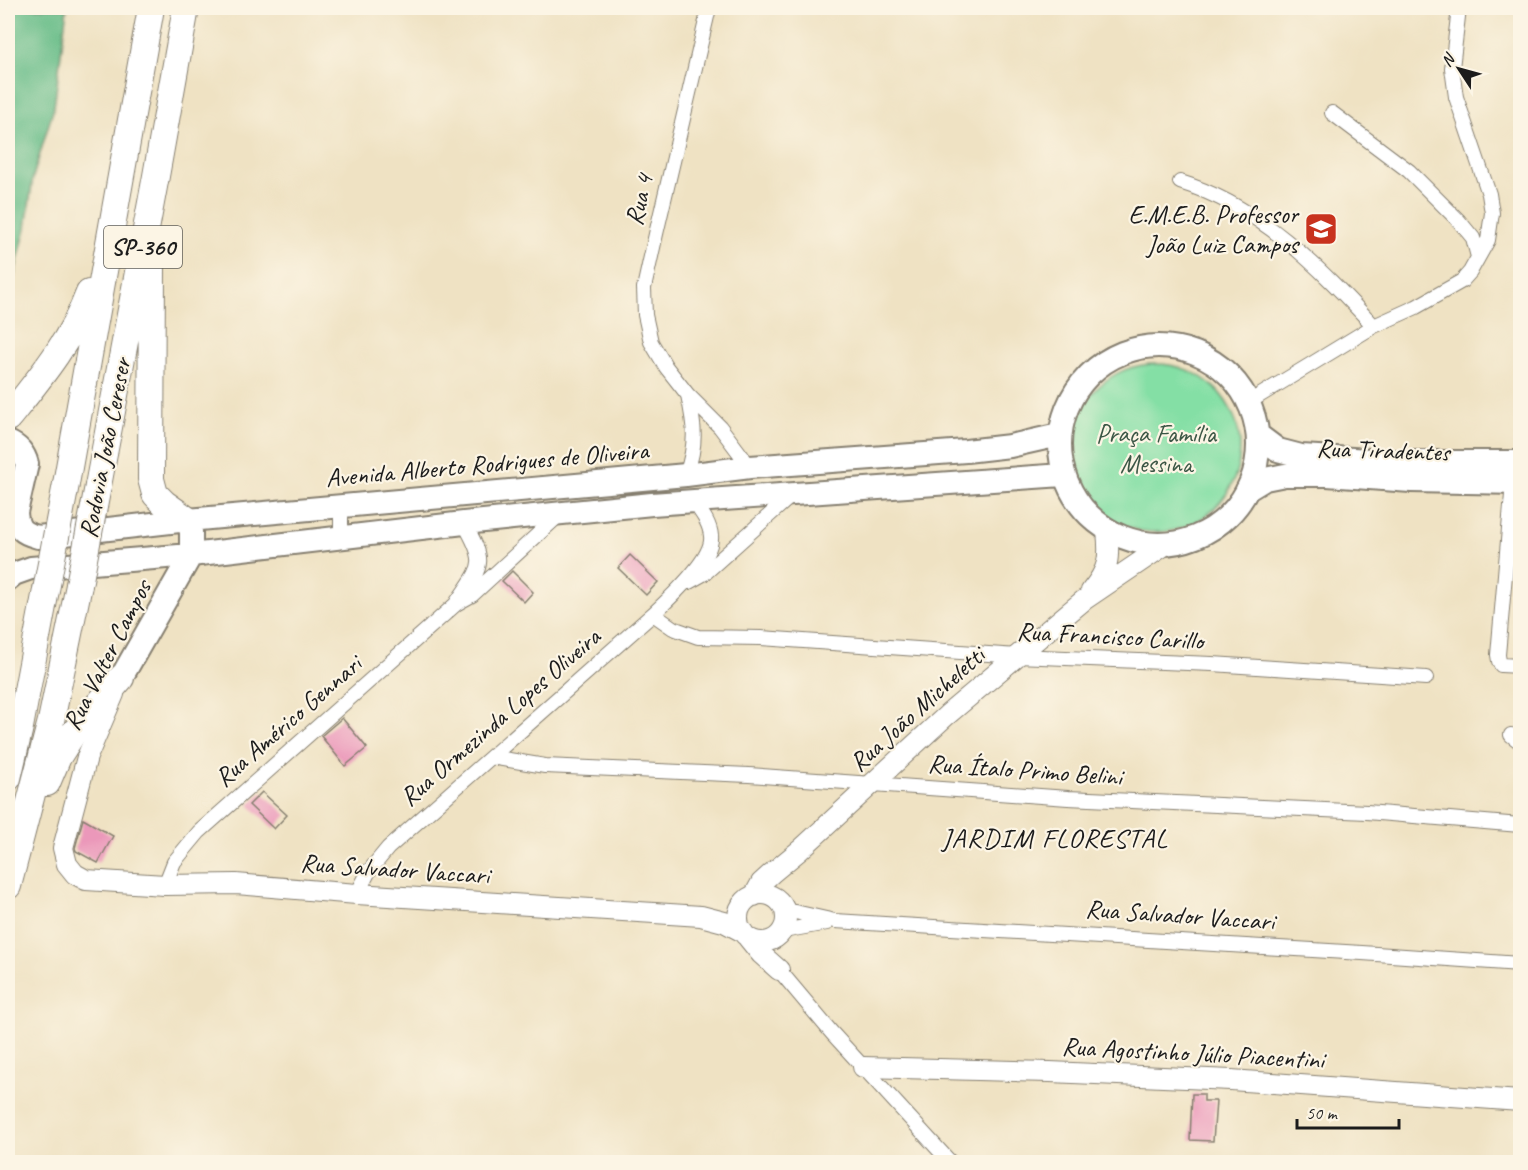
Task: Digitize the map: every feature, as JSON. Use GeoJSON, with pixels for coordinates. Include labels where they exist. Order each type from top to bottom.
{"type":"FeatureCollection","features":[{"type":"Feature","properties":{"kind":"highway","name":"Rodovia João Cereser"},"geometry":{"type":"LineString","coordinates":[[8,778],[20,727],[66,484],[151,8]]}},
{"type":"Feature","properties":{"kind":"highway","name":"Rodovia João Cereser"},"geometry":{"type":"LineString","coordinates":[[8,886],[51,721],[79,585],[186,8]]}},
{"type":"Feature","properties":{"kind":"highway"},"geometry":{"type":"LineString","coordinates":[[156,176],[152,273],[151,479],[155,494],[188,520]]}},
{"type":"Feature","properties":{"kind":"highway"},"geometry":{"type":"LineString","coordinates":[[8,418],[34,386],[75,327],[109,242]]}},
{"type":"Feature","properties":{"kind":"highway"},"geometry":{"type":"LineString","coordinates":[[14,861],[58,757],[72,735],[121,678]]}},
{"type":"Feature","properties":{"kind":"main road"},"geometry":{"type":"LineString","coordinates":[[1142,347],[1174,347],[1205,356],[1231,376],[1249,402],[1258,435],[1257,464],[1247,490],[1233,512],[1214,528],[1190,540],[1165,545],[1135,542],[1107,531],[1088,516],[1073,497],[1060,462],[1059,435],[1068,404],[1086,377],[1112,357],[1142,347]]}},
{"type":"Feature","properties":{"kind":"main road","name":"Avenida Alberto Rodrigues de Oliveira"},"geometry":{"type":"LineString","coordinates":[[8,442],[15,445],[25,456],[27,464],[15,512],[20,528],[27,534],[38,537],[188,520],[687,475],[750,467],[966,451],[1010,446],[1059,435]]}},
{"type":"Feature","properties":{"kind":"main road","name":"Rua Tiradentes"},"geometry":{"type":"LineString","coordinates":[[1258,435],[1278,450],[1301,456],[1404,462],[1518,476]]}},
{"type":"Feature","properties":{"kind":"main road"},"geometry":{"type":"LineString","coordinates":[[8,579],[14,574],[32,568],[191,555],[652,504],[1063,475]]}},
{"type":"Feature","properties":{"kind":"main road","name":"Rua Tiradentes"},"geometry":{"type":"LineString","coordinates":[[1247,490],[1265,479],[1285,475],[1327,475],[1411,481],[1518,476]]}},
{"type":"Feature","properties":{"kind":"main road"},"geometry":{"type":"LineString","coordinates":[[188,520],[191,532],[191,555]]}},
{"type":"Feature","properties":{"kind":"main road","name":"Rua Valter Campos"},"geometry":{"type":"LineString","coordinates":[[121,678],[191,555]]}},
{"type":"Feature","properties":{"kind":"street","name":"Rua 4"},"geometry":{"type":"LineString","coordinates":[[710,8],[644,288],[645,315],[651,342],[666,367],[688,395],[720,427],[750,467]]}},
{"type":"Feature","properties":{"kind":"street"},"geometry":{"type":"LineString","coordinates":[[1249,402],[1374,326],[1462,281],[1470,272],[1488,240],[1492,213],[1490,194],[1456,97],[1452,68],[1459,8]]}},
{"type":"Feature","properties":{"kind":"street"},"geometry":{"type":"LineString","coordinates":[[1332,113],[1409,171],[1473,237],[1478,256]]}},
{"type":"Feature","properties":{"kind":"street"},"geometry":{"type":"LineString","coordinates":[[1180,182],[1199,188],[1237,206],[1278,234],[1326,275],[1374,326]]}},
{"type":"Feature","properties":{"kind":"street","name":"Rua 4"},"geometry":{"type":"LineString","coordinates":[[687,475],[695,436],[688,395]]}},
{"type":"Feature","properties":{"kind":"street"},"geometry":{"type":"LineString","coordinates":[[1518,476],[1498,655],[1501,665],[1521,666]]}},
{"type":"Feature","properties":{"kind":"street","name":"Rua Ormezinda Lopes Oliveira"},"geometry":{"type":"LineString","coordinates":[[684,585],[705,573],[794,494]]}},
{"type":"Feature","properties":{"kind":"street","name":"Rua Ormezinda Lopes Oliveira"},"geometry":{"type":"LineString","coordinates":[[357,894],[369,871],[388,848],[684,585],[710,548],[712,538],[708,525],[694,502]]}},
{"type":"Feature","properties":{"kind":"street"},"geometry":{"type":"LineString","coordinates":[[341,506],[341,537]]}},
{"type":"Feature","properties":{"kind":"street","name":"Rua Américo Gennari"},"geometry":{"type":"LineString","coordinates":[[165,885],[174,862],[199,832],[456,604],[472,595],[560,514]]}},
{"type":"Feature","properties":{"kind":"street","name":"Rua Américo Gennari"},"geometry":{"type":"LineString","coordinates":[[456,604],[479,570],[481,559],[464,523]]}},
{"type":"Feature","properties":{"kind":"street","name":"Rua João Micheletti"},"geometry":{"type":"LineString","coordinates":[[1084,600],[1104,573],[1108,561],[1107,531]]}},
{"type":"Feature","properties":{"kind":"street","name":"Rua João Micheletti"},"geometry":{"type":"LineString","coordinates":[[748,901],[761,883],[874,784],[947,715],[1084,600],[1165,545]]}},
{"type":"Feature","properties":{"kind":"street","name":"Rua Francisco Carillo"},"geometry":{"type":"LineString","coordinates":[[653,614],[673,628],[698,637],[761,638],[1017,656],[1224,665],[1426,678]]}},
{"type":"Feature","properties":{"kind":"street","name":"Rua Valter Campos"},"geometry":{"type":"LineString","coordinates":[[86,880],[75,874],[67,864],[63,848],[87,757],[121,678]]}},
{"type":"Feature","properties":{"kind":"street","name":"Rua Ítalo Primo Belini"},"geometry":{"type":"LineString","coordinates":[[491,757],[545,766],[749,775],[1068,798],[1367,812],[1521,825]]}},
{"type":"Feature","properties":{"kind":"street"},"geometry":{"type":"LineString","coordinates":[[779,970],[777,945],[782,921],[780,882],[788,860]]}},
{"type":"Feature","properties":{"kind":"street","name":"Rua Salvador Vaccari"},"geometry":{"type":"LineString","coordinates":[[86,880],[165,885],[236,884],[701,916],[724,922],[745,935]]}},
{"type":"Feature","properties":{"kind":"street"},"geometry":{"type":"LineString","coordinates":[[745,935],[755,941],[771,941],[782,921],[777,899],[761,895],[748,901],[739,919],[745,935],[950,1162]]}},
{"type":"Feature","properties":{"kind":"street","name":"Rua Salvador Vaccari"},"geometry":{"type":"LineString","coordinates":[[701,916],[748,901]]}},
{"type":"Feature","properties":{"kind":"street","name":"Rua Salvador Vaccari"},"geometry":{"type":"LineString","coordinates":[[782,921],[795,912],[835,921]]}},
{"type":"Feature","properties":{"kind":"street","name":"Rua Salvador Vaccari"},"geometry":{"type":"LineString","coordinates":[[782,921],[835,921],[1521,964]]}},
{"type":"Feature","properties":{"kind":"street","name":"Rua Agostinho Júlio Piacentini"},"geometry":{"type":"LineString","coordinates":[[863,1067],[1231,1080],[1521,1101]]}},
{"type":"Feature","properties":{"kind":"green space"},"geometry":{"type":"Polygon","coordinates":[[[8,8],[67,8],[54,107],[33,177],[26,228],[8,294],[8,8]]]}},
{"type":"Feature","properties":{"kind":"green space","name":"Praça Família Messina"},"geometry":{"type":"Polygon","coordinates":[[[1156,364],[1188,371],[1203,378],[1215,389],[1226,401],[1233,416],[1240,448],[1233,480],[1226,495],[1215,507],[1203,518],[1188,525],[1156,532],[1124,525],[1109,518],[1097,507],[1086,495],[1079,480],[1072,448],[1079,416],[1086,401],[1097,389],[1109,378],[1124,371],[1156,364]]]}},
{"type":"Feature","properties":{"kind":"building"},"geometry":{"type":"Polygon","coordinates":[[[630,555],[658,582],[646,595],[618,568],[630,555]]]}},
{"type":"Feature","properties":{"kind":"building"},"geometry":{"type":"Polygon","coordinates":[[[512,571],[533,592],[524,602],[502,581],[512,571]]]}},
{"type":"Feature","properties":{"kind":"building"},"geometry":{"type":"Polygon","coordinates":[[[342,718],[367,748],[345,766],[321,736],[342,718]]]}},
{"type":"Feature","properties":{"kind":"building"},"geometry":{"type":"Polygon","coordinates":[[[262,792],[287,815],[274,829],[249,805],[262,792]]]}},
{"type":"Feature","properties":{"kind":"building"},"geometry":{"type":"Polygon","coordinates":[[[83,819],[113,836],[98,863],[76,851],[83,819]]]}},
{"type":"Feature","properties":{"kind":"building"},"geometry":{"type":"Polygon","coordinates":[[[1192,1094],[1204,1094],[1204,1101],[1216,1101],[1213,1141],[1190,1140],[1192,1094]]]}},
{"type":"Feature","properties":{"kind":"place","name":"E.M.E.B. Professor João Luiz Campos"},"geometry":{"type":"Point","coordinates":[1321,229]}},
{"type":"Feature","properties":{"kind":"district","name":"JARDIM FLORESTAL"},"geometry":{"type":"Point","coordinates":[1055,838]}}]}
